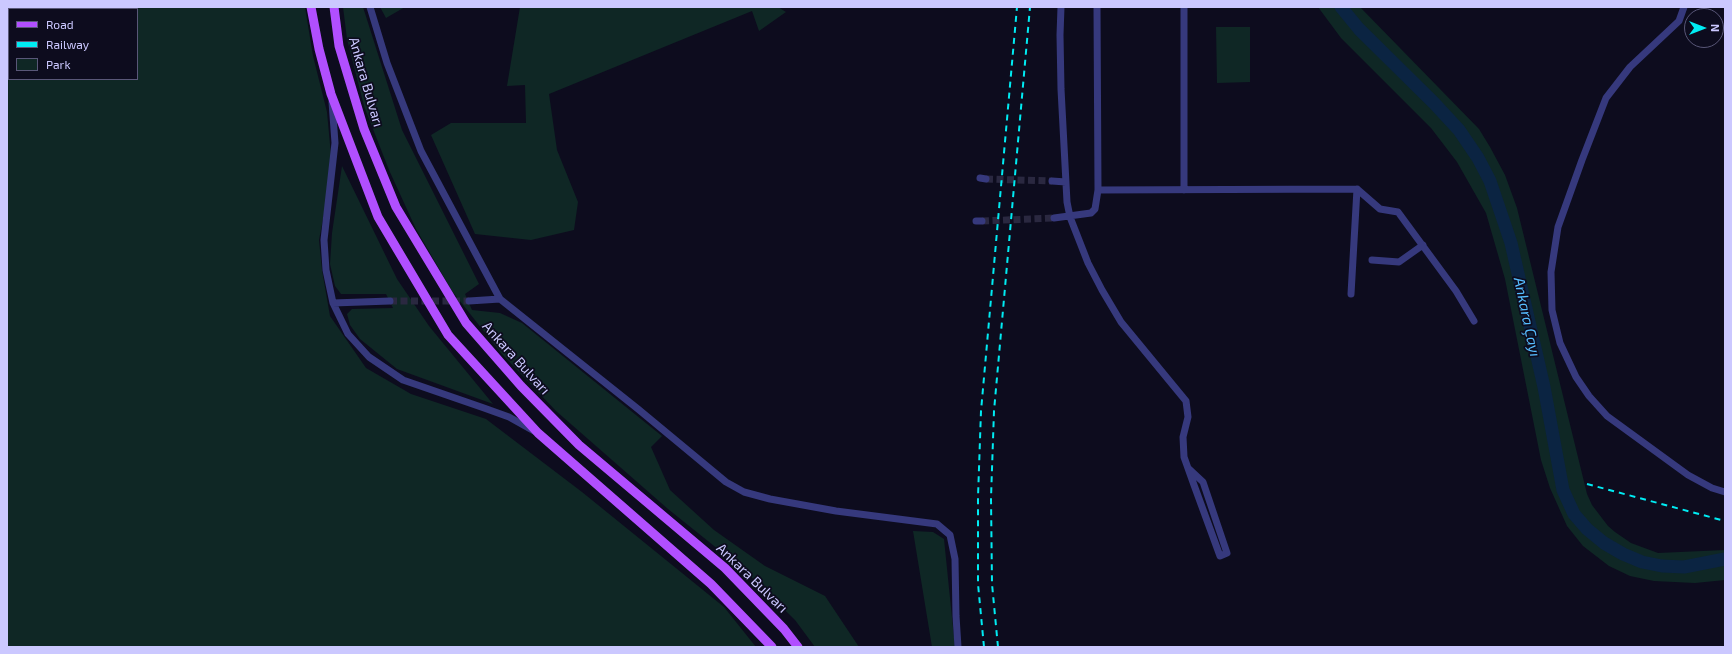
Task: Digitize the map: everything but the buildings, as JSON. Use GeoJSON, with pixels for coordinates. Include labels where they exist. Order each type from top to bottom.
{"type":"FeatureCollection","features":[{"type":"Feature","properties":{"kind":"main road"},"geometry":{"type":"LineString","coordinates":[[311,7],[318,49],[331,94],[378,217],[448,335],[538,433],[711,584],[772,647]]}},
{"type":"Feature","properties":{"kind":"main road","name":"Ankara Bulvarı"},"geometry":{"type":"LineString","coordinates":[[334,7],[339,46],[364,129],[396,207],[466,323],[521,386],[578,445],[724,568],[784,629],[798,647]]}},
{"type":"Feature","properties":{"kind":"street"},"geometry":{"type":"LineString","coordinates":[[370,7],[387,63],[421,151],[500,299],[638,409],[726,482],[744,492],[770,499],[836,511],[937,524],[950,535],[955,559],[958,647]]}},
{"type":"Feature","properties":{"kind":"street"},"geometry":{"type":"LineString","coordinates":[[1061,7],[1061,66],[1066,182],[1070,217],[1088,263],[1102,290],[1122,322],[1186,401],[1188,417],[1183,437],[1184,457],[1188,468],[1220,556],[1227,553],[1203,482],[1188,468]]}},
{"type":"Feature","properties":{"kind":"street"},"geometry":{"type":"LineString","coordinates":[[1054,218],[1091,213],[1095,209],[1098,190],[1097,7]]}},
{"type":"Feature","properties":{"kind":"street"},"geometry":{"type":"LineString","coordinates":[[1184,7],[1184,190]]}},
{"type":"Feature","properties":{"kind":"street"},"geometry":{"type":"LineString","coordinates":[[1684,7],[1679,21],[1630,67],[1606,98],[1558,227],[1551,272],[1552,310],[1560,344],[1576,378],[1589,396],[1607,416],[1688,475],[1712,488],[1725,492]]}},
{"type":"Feature","properties":{"kind":"street"},"geometry":{"type":"LineString","coordinates":[[331,94],[335,143],[324,240],[326,270],[334,303],[348,334],[369,358],[403,380],[496,412],[538,433]]}},
{"type":"Feature","properties":{"kind":"street"},"geometry":{"type":"LineString","coordinates":[[1052,181],[1066,182]]}},
{"type":"Feature","properties":{"kind":"street"},"geometry":{"type":"LineString","coordinates":[[1098,190],[1357,189],[1380,209],[1398,212],[1456,290],[1474,321]]}},
{"type":"Feature","properties":{"kind":"street"},"geometry":{"type":"LineString","coordinates":[[1351,294],[1357,189]]}},
{"type":"Feature","properties":{"kind":"street"},"geometry":{"type":"LineString","coordinates":[[1372,260],[1399,262],[1423,246]]}},
{"type":"Feature","properties":{"kind":"street"},"geometry":{"type":"LineString","coordinates":[[469,302],[500,299]]}},
{"type":"Feature","properties":{"kind":"street"},"geometry":{"type":"LineString","coordinates":[[334,303],[390,301]]}},
{"type":"Feature","properties":{"kind":"green space"},"geometry":{"type":"Polygon","coordinates":[[[7,7],[305,7],[313,56],[327,112],[331,155],[329,187],[319,240],[322,270],[330,316],[366,368],[411,394],[486,419],[582,492],[724,607],[756,647],[7,647],[7,7]]]}},
{"type":"Feature","properties":{"kind":"green space"},"geometry":{"type":"Polygon","coordinates":[[[343,7],[363,7],[402,130],[479,284],[465,294],[472,310],[500,313],[522,323],[662,436],[651,447],[670,490],[714,530],[765,566],[825,596],[859,647],[815,647],[795,620],[744,570],[668,509],[556,411],[501,353],[452,291],[416,229],[389,170],[364,106],[347,39],[343,7]]]}},
{"type":"Feature","properties":{"kind":"green space"},"geometry":{"type":"Polygon","coordinates":[[[380,7],[405,7],[386,18],[380,7]]]}},
{"type":"Feature","properties":{"kind":"green space"},"geometry":{"type":"Polygon","coordinates":[[[520,7],[778,7],[786,12],[759,31],[752,11],[549,94],[557,150],[578,202],[574,230],[531,240],[475,234],[431,135],[451,123],[526,123],[525,85],[507,86],[520,7]]]}},
{"type":"Feature","properties":{"kind":"green space"},"geometry":{"type":"Polygon","coordinates":[[[1318,7],[1360,7],[1479,129],[1490,147],[1505,175],[1517,208],[1587,494],[1592,505],[1608,526],[1615,532],[1631,543],[1658,553],[1725,550],[1725,580],[1695,583],[1654,581],[1630,576],[1609,566],[1583,546],[1567,526],[1550,488],[1541,460],[1505,279],[1486,213],[1457,162],[1431,128],[1341,38],[1318,7]]]}},
{"type":"Feature","properties":{"kind":"green space"},"geometry":{"type":"Polygon","coordinates":[[[1216,27],[1250,27],[1250,82],[1217,83],[1216,27]]]}},
{"type":"Feature","properties":{"kind":"green space"},"geometry":{"type":"Polygon","coordinates":[[[342,166],[397,279],[429,326],[493,404],[397,369],[360,339],[350,325],[347,314],[352,309],[393,308],[386,294],[341,294],[335,286],[330,264],[332,233],[342,166]]]}},
{"type":"Feature","properties":{"kind":"green space"},"geometry":{"type":"Polygon","coordinates":[[[913,531],[933,532],[944,539],[955,647],[932,647],[913,531]]]}},
{"type":"Feature","properties":{"kind":"waterway","name":"Ankara Çayı"},"geometry":{"type":"LineString","coordinates":[[1341,7],[1359,29],[1434,103],[1459,130],[1478,158],[1490,181],[1511,243],[1544,387],[1563,490],[1574,514],[1587,529],[1604,543],[1623,554],[1642,562],[1662,566],[1684,567],[1725,559]]}},
{"type":"Feature","properties":{"kind":"tunnel"},"geometry":{"type":"LineString","coordinates":[[986,179],[1052,181]]}},
{"type":"Feature","properties":{"kind":"tunnel"},"geometry":{"type":"LineString","coordinates":[[982,221],[1054,218]]}},
{"type":"Feature","properties":{"kind":"tunnel"},"geometry":{"type":"LineString","coordinates":[[390,301],[469,301]]}},
{"type":"Feature","properties":{"kind":"railway"},"geometry":{"type":"LineString","coordinates":[[984,647],[978,584],[978,497],[981,411],[1017,7]]}},
{"type":"Feature","properties":{"kind":"railway"},"geometry":{"type":"LineString","coordinates":[[998,647],[992,584],[991,498],[994,411],[1030,7]]}},
{"type":"Feature","properties":{"kind":"railway"},"geometry":{"type":"LineString","coordinates":[[1587,484],[1725,521]]}}]}
